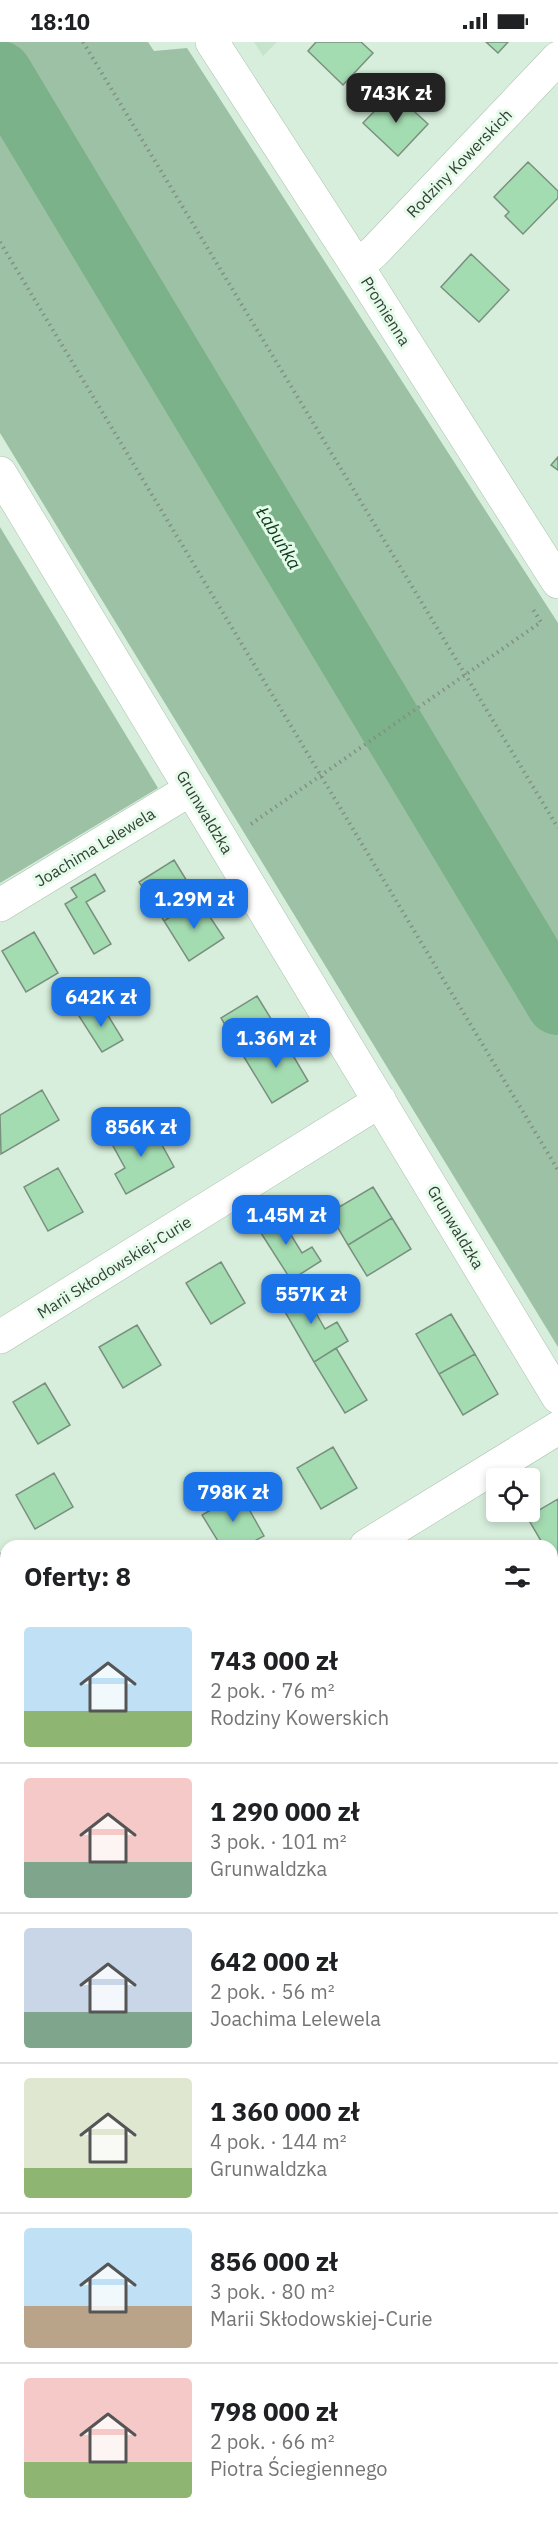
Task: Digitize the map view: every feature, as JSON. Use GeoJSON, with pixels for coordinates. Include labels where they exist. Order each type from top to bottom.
{"type":"FeatureCollection","features":[{"type":"Feature","properties":{"kind":"street","name":"Promienna"},"geometry":{"type":"LineString","coordinates":[[212,42],[558,582]]}},
{"type":"Feature","properties":{"kind":"street","name":"Rodziny Kowerskich"},"geometry":{"type":"LineString","coordinates":[[357,266],[374,252],[558,58]]}},
{"type":"Feature","properties":{"kind":"street","name":"Grunwaldzka"},"geometry":{"type":"LineString","coordinates":[[0,473],[558,1397]]}},
{"type":"Feature","properties":{"kind":"street","name":"Joachima Lelewela"},"geometry":{"type":"LineString","coordinates":[[0,905],[191,789]]}},
{"type":"Feature","properties":{"kind":"street","name":"Marii Skłodowskiej-Curie"},"geometry":{"type":"LineString","coordinates":[[0,1337],[380,1101]]}},
{"type":"Feature","properties":{"kind":"street"},"geometry":{"type":"LineString","coordinates":[[376,1540],[558,1428]]}},
{"type":"Feature","properties":{"kind":"path"},"geometry":{"type":"LineString","coordinates":[[83,42],[558,828]]}},
{"type":"Feature","properties":{"kind":"path"},"geometry":{"type":"LineString","coordinates":[[0,242],[558,1170]]}},
{"type":"Feature","properties":{"kind":"path"},"geometry":{"type":"LineString","coordinates":[[224,842],[541,621],[530,605]]}},
{"type":"Feature","properties":{"kind":"shaded area"},"geometry":{"type":"Polygon","coordinates":[[[0,42],[148,42],[154,51],[187,48],[558,623],[558,1347],[0,433],[0,42]]]}},
{"type":"Feature","properties":{"kind":"shaded area"},"geometry":{"type":"Polygon","coordinates":[[[254,42],[277,42],[263,56],[254,42]]]}},
{"type":"Feature","properties":{"kind":"shaded area"},"geometry":{"type":"Polygon","coordinates":[[[0,527],[158,788],[0,883],[0,527]]]}},
{"type":"Feature","properties":{"kind":"building"},"geometry":{"type":"Polygon","coordinates":[[[316,42],[361,42],[373,53],[343,85],[308,51],[316,42]]]}},
{"type":"Feature","properties":{"kind":"building"},"geometry":{"type":"Polygon","coordinates":[[[486,42],[508,42],[498,53],[486,42]]]}},
{"type":"Feature","properties":{"kind":"building"},"geometry":{"type":"Polygon","coordinates":[[[393,92],[428,124],[398,156],[363,123],[393,92]]]}},
{"type":"Feature","properties":{"kind":"building"},"geometry":{"type":"Polygon","coordinates":[[[528,162],[558,191],[558,198],[523,234],[505,216],[509,212],[494,197],[528,162]]]}},
{"type":"Feature","properties":{"kind":"building"},"geometry":{"type":"Polygon","coordinates":[[[471,254],[509,290],[479,322],[441,287],[471,254]]]}},
{"type":"Feature","properties":{"kind":"building"},"geometry":{"type":"Polygon","coordinates":[[[558,457],[558,470],[551,465],[558,457]]]}},
{"type":"Feature","properties":{"kind":"building"},"geometry":{"type":"Polygon","coordinates":[[[174,860],[198,899],[164,921],[139,882],[174,860]]]}},
{"type":"Feature","properties":{"kind":"building"},"geometry":{"type":"Polygon","coordinates":[[[95,874],[105,891],[86,902],[111,944],[94,954],[65,904],[77,897],[71,888],[95,874]]]}},
{"type":"Feature","properties":{"kind":"building"},"geometry":{"type":"Polygon","coordinates":[[[198,899],[224,938],[189,961],[164,921],[198,899]]]}},
{"type":"Feature","properties":{"kind":"building"},"geometry":{"type":"Polygon","coordinates":[[[34,932],[58,973],[26,992],[2,951],[34,932]]]}},
{"type":"Feature","properties":{"kind":"building"},"geometry":{"type":"Polygon","coordinates":[[[257,996],[281,1035],[244,1057],[221,1018],[257,996]]]}},
{"type":"Feature","properties":{"kind":"building"},"geometry":{"type":"Polygon","coordinates":[[[101,1004],[123,1040],[102,1052],[79,1016],[101,1004]]]}},
{"type":"Feature","properties":{"kind":"building"},"geometry":{"type":"Polygon","coordinates":[[[281,1035],[308,1081],[272,1103],[244,1057],[281,1035]]]}},
{"type":"Feature","properties":{"kind":"building"},"geometry":{"type":"Polygon","coordinates":[[[42,1090],[59,1120],[1,1154],[0,1115],[42,1090]]]}},
{"type":"Feature","properties":{"kind":"building"},"geometry":{"type":"Polygon","coordinates":[[[150,1123],[174,1167],[126,1194],[115,1174],[125,1168],[112,1144],[150,1123]]]}},
{"type":"Feature","properties":{"kind":"building"},"geometry":{"type":"Polygon","coordinates":[[[58,1168],[83,1212],[48,1231],[24,1187],[58,1168]]]}},
{"type":"Feature","properties":{"kind":"building"},"geometry":{"type":"Polygon","coordinates":[[[373,1187],[392,1218],[348,1245],[329,1213],[373,1187]]]}},
{"type":"Feature","properties":{"kind":"building"},"geometry":{"type":"Polygon","coordinates":[[[275,1209],[302,1253],[312,1247],[321,1261],[291,1280],[254,1222],[275,1209]]]}},
{"type":"Feature","properties":{"kind":"building"},"geometry":{"type":"Polygon","coordinates":[[[392,1218],[411,1249],[367,1276],[348,1245],[392,1218]]]}},
{"type":"Feature","properties":{"kind":"building"},"geometry":{"type":"Polygon","coordinates":[[[221,1262],[245,1303],[211,1324],[186,1283],[221,1262]]]}},
{"type":"Feature","properties":{"kind":"building"},"geometry":{"type":"Polygon","coordinates":[[[300,1285],[325,1329],[337,1322],[348,1341],[314,1362],[277,1298],[300,1285]]]}},
{"type":"Feature","properties":{"kind":"building"},"geometry":{"type":"Polygon","coordinates":[[[451,1314],[475,1354],[439,1374],[416,1334],[451,1314]]]}},
{"type":"Feature","properties":{"kind":"building"},"geometry":{"type":"Polygon","coordinates":[[[137,1325],[161,1365],[123,1388],[99,1347],[137,1325]]]}},
{"type":"Feature","properties":{"kind":"building"},"geometry":{"type":"Polygon","coordinates":[[[336,1348],[367,1400],[345,1413],[314,1362],[336,1348]]]}},
{"type":"Feature","properties":{"kind":"building"},"geometry":{"type":"Polygon","coordinates":[[[475,1354],[498,1394],[463,1415],[439,1374],[475,1354]]]}},
{"type":"Feature","properties":{"kind":"building"},"geometry":{"type":"Polygon","coordinates":[[[45,1383],[70,1425],[38,1444],[13,1402],[45,1383]]]}},
{"type":"Feature","properties":{"kind":"building"},"geometry":{"type":"Polygon","coordinates":[[[333,1447],[357,1488],[321,1509],[297,1468],[333,1447]]]}},
{"type":"Feature","properties":{"kind":"building"},"geometry":{"type":"Polygon","coordinates":[[[54,1473],[73,1507],[35,1529],[16,1495],[54,1473]]]}},
{"type":"Feature","properties":{"kind":"building"},"geometry":{"type":"Polygon","coordinates":[[[240,1493],[264,1536],[256,1540],[217,1540],[202,1515],[240,1493]]]}},
{"type":"Feature","properties":{"kind":"building"},"geometry":{"type":"Polygon","coordinates":[[[558,1499],[558,1540],[540,1540],[530,1522],[540,1522],[540,1509],[558,1499]]]}},
{"type":"Feature","properties":{"kind":"waterway","name":"Łabuńka"},"geometry":{"type":"LineString","coordinates":[[0,73],[558,1003]]}}]}
